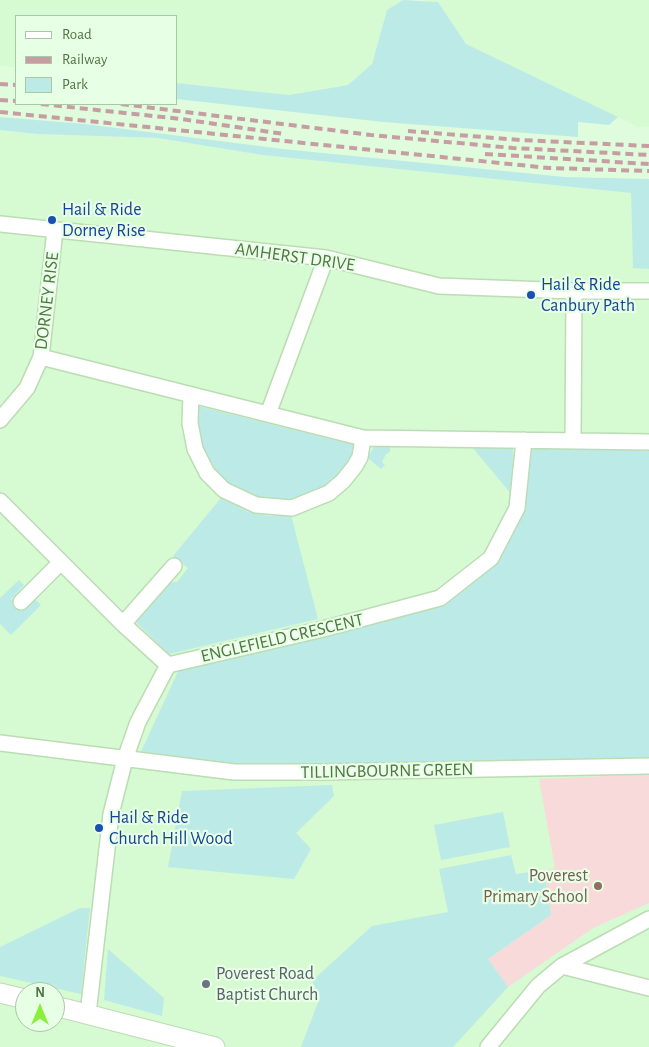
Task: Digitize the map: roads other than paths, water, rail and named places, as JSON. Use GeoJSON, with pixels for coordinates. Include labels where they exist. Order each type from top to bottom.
{"type":"FeatureCollection","features":[{"type":"Feature","properties":{"kind":"street","name":"AMHERST DRIVE"},"geometry":{"type":"LineString","coordinates":[[0,224],[326,258],[439,286],[574,291],[649,291]]}},
{"type":"Feature","properties":{"kind":"street","name":"DORNEY RISE"},"geometry":{"type":"LineString","coordinates":[[2,415],[28,388],[41,357],[55,230]]}},
{"type":"Feature","properties":{"kind":"street"},"geometry":{"type":"LineString","coordinates":[[268,414],[326,258]]}},
{"type":"Feature","properties":{"kind":"street"},"geometry":{"type":"LineString","coordinates":[[573,441],[574,291]]}},
{"type":"Feature","properties":{"kind":"street"},"geometry":{"type":"LineString","coordinates":[[41,357],[363,438],[649,442]]}},
{"type":"Feature","properties":{"kind":"street"},"geometry":{"type":"LineString","coordinates":[[191,395],[190,423],[195,449],[207,473],[224,490],[256,506],[292,508],[329,493],[343,481],[355,466],[360,457],[363,438]]}},
{"type":"Feature","properties":{"kind":"street","name":"ENGLEFIELD CRESCENT"},"geometry":{"type":"LineString","coordinates":[[168,665],[323,629],[440,598],[491,558],[517,508],[524,440]]}},
{"type":"Feature","properties":{"kind":"street"},"geometry":{"type":"LineString","coordinates":[[0,501],[123,624],[168,665],[138,722],[125,759],[111,814],[88,1014]]}},
{"type":"Feature","properties":{"kind":"street"},"geometry":{"type":"LineString","coordinates":[[21,602],[61,562]]}},
{"type":"Feature","properties":{"kind":"street"},"geometry":{"type":"LineString","coordinates":[[123,624],[174,566]]}},
{"type":"Feature","properties":{"kind":"street","name":"TILLINGBOURNE GREEN"},"geometry":{"type":"LineString","coordinates":[[0,743],[234,772],[649,766]]}},
{"type":"Feature","properties":{"kind":"street"},"geometry":{"type":"LineString","coordinates":[[488,1047],[538,986],[562,966],[649,919]]}},
{"type":"Feature","properties":{"kind":"street"},"geometry":{"type":"LineString","coordinates":[[562,966],[649,988]]}},
{"type":"Feature","properties":{"kind":"street"},"geometry":{"type":"LineString","coordinates":[[0,993],[15,997]]}},
{"type":"Feature","properties":{"kind":"street"},"geometry":{"type":"LineString","coordinates":[[65,1008],[215,1047]]}},
{"type":"Feature","properties":{"kind":"railway"},"geometry":{"type":"LineString","coordinates":[[0,84],[15,85]]}},
{"type":"Feature","properties":{"kind":"railway"},"geometry":{"type":"LineString","coordinates":[[0,100],[15,101]]}},
{"type":"Feature","properties":{"kind":"railway"},"geometry":{"type":"LineString","coordinates":[[50,105],[181,119],[284,134]]}},
{"type":"Feature","properties":{"kind":"railway"},"geometry":{"type":"LineString","coordinates":[[129,105],[371,135],[513,148],[649,155]]}},
{"type":"Feature","properties":{"kind":"railway"},"geometry":{"type":"LineString","coordinates":[[0,112],[549,168],[649,171]]}},
{"type":"Feature","properties":{"kind":"railway"},"geometry":{"type":"LineString","coordinates":[[408,131],[520,140],[649,146]]}},
{"type":"Feature","properties":{"kind":"railway"},"geometry":{"type":"LineString","coordinates":[[485,154],[649,164]]}},
{"type":"Feature","properties":{"kind":"place","name":"Hail & Ride Dorney Rise"},"geometry":{"type":"Point","coordinates":[52,220]}},
{"type":"Feature","properties":{"kind":"place","name":"Hail & Ride Canbury Path"},"geometry":{"type":"Point","coordinates":[531,295]}},
{"type":"Feature","properties":{"kind":"place","name":"Hail & Ride Church Hill Wood"},"geometry":{"type":"Point","coordinates":[99,828]}},
{"type":"Feature","properties":{"kind":"place","name":"Poverest Primary School"},"geometry":{"type":"Point","coordinates":[598,886]}},
{"type":"Feature","properties":{"kind":"place","name":"Poverest Road Baptist Church"},"geometry":{"type":"Point","coordinates":[206,984]}}]}
